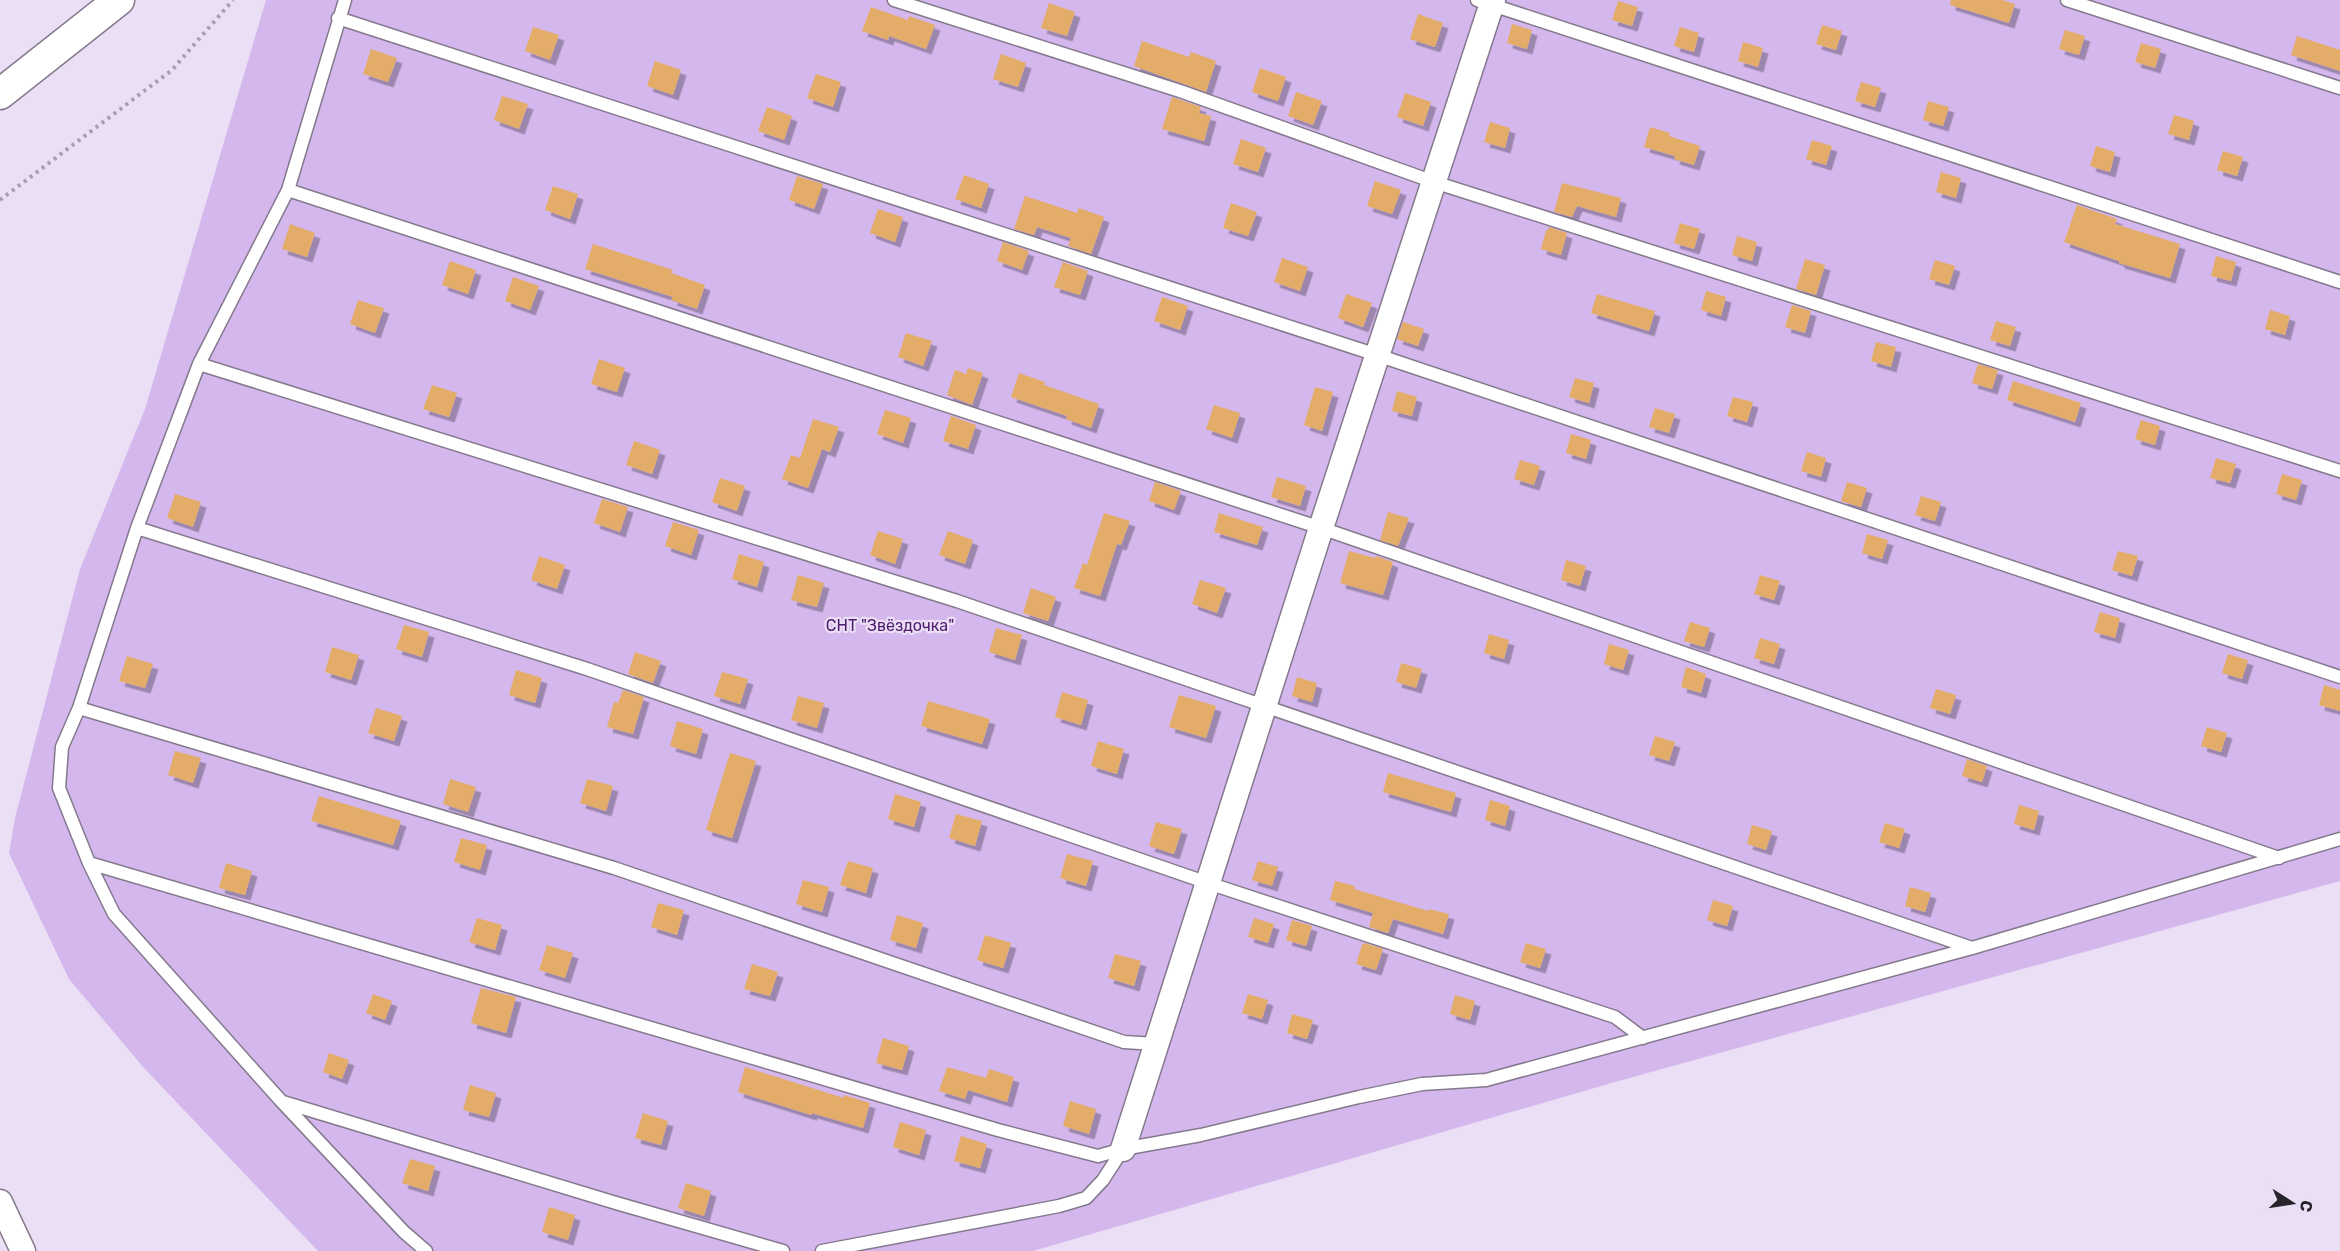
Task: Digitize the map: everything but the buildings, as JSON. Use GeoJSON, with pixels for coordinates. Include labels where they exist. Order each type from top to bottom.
{"type":"FeatureCollection","features":[{"type":"Feature","properties":{"kind":"street"},"geometry":{"type":"LineString","coordinates":[[0,94],[119,0]]}},
{"type":"Feature","properties":{"kind":"street"},"geometry":{"type":"LineString","coordinates":[[1123,1149],[1434,182],[1487,2]]}},
{"type":"Feature","properties":{"kind":"street"},"geometry":{"type":"LineString","coordinates":[[0,1202],[23,1251]]}},
{"type":"Feature","properties":{"kind":"lane"},"geometry":{"type":"LineString","coordinates":[[345,0],[288,190],[199,364],[136,528],[79,708],[62,747],[59,788],[114,914],[282,1102],[404,1232],[426,1251]]}},
{"type":"Feature","properties":{"kind":"lane"},"geometry":{"type":"LineString","coordinates":[[894,0],[1180,91],[1434,182],[2340,471]]}},
{"type":"Feature","properties":{"kind":"lane"},"geometry":{"type":"LineString","coordinates":[[2067,0],[2340,88]]}},
{"type":"Feature","properties":{"kind":"lane"},"geometry":{"type":"LineString","coordinates":[[1487,2],[2340,282]]}},
{"type":"Feature","properties":{"kind":"lane"},"geometry":{"type":"LineString","coordinates":[[338,18],[1377,355],[2340,677]]}},
{"type":"Feature","properties":{"kind":"lane"},"geometry":{"type":"LineString","coordinates":[[288,190],[1321,528],[2279,858]]}},
{"type":"Feature","properties":{"kind":"lane"},"geometry":{"type":"LineString","coordinates":[[199,364],[957,601],[1972,948]]}},
{"type":"Feature","properties":{"kind":"lane"},"geometry":{"type":"LineString","coordinates":[[136,528],[587,669],[1208,884],[1615,1017],[1643,1038]]}},
{"type":"Feature","properties":{"kind":"lane"},"geometry":{"type":"LineString","coordinates":[[79,708],[614,868],[1124,1042],[1156,1044]]}},
{"type":"Feature","properties":{"kind":"lane"},"geometry":{"type":"LineString","coordinates":[[90,863],[998,1130],[1098,1156],[1123,1149],[1201,1135],[1411,1086],[1486,1080],[1972,948],[2340,839]]}},
{"type":"Feature","properties":{"kind":"lane"},"geometry":{"type":"LineString","coordinates":[[282,1102],[604,1200],[783,1251]]}},
{"type":"Feature","properties":{"kind":"lane"},"geometry":{"type":"LineString","coordinates":[[822,1251],[1059,1206],[1086,1198],[1104,1180],[1123,1149]]}},
{"type":"Feature","properties":{"kind":"path"},"geometry":{"type":"LineString","coordinates":[[0,200],[172,70],[233,0]]}},
{"type":"Feature","properties":{"kind":"green space","name":"СНТ \"Звёздочка\""},"geometry":{"type":"Polygon","coordinates":[[[266,0],[2340,0],[2340,881],[1615,1082],[1033,1251],[318,1251],[144,1068],[69,979],[9,853],[15,818],[80,569],[145,409],[266,0]]]}}]}
